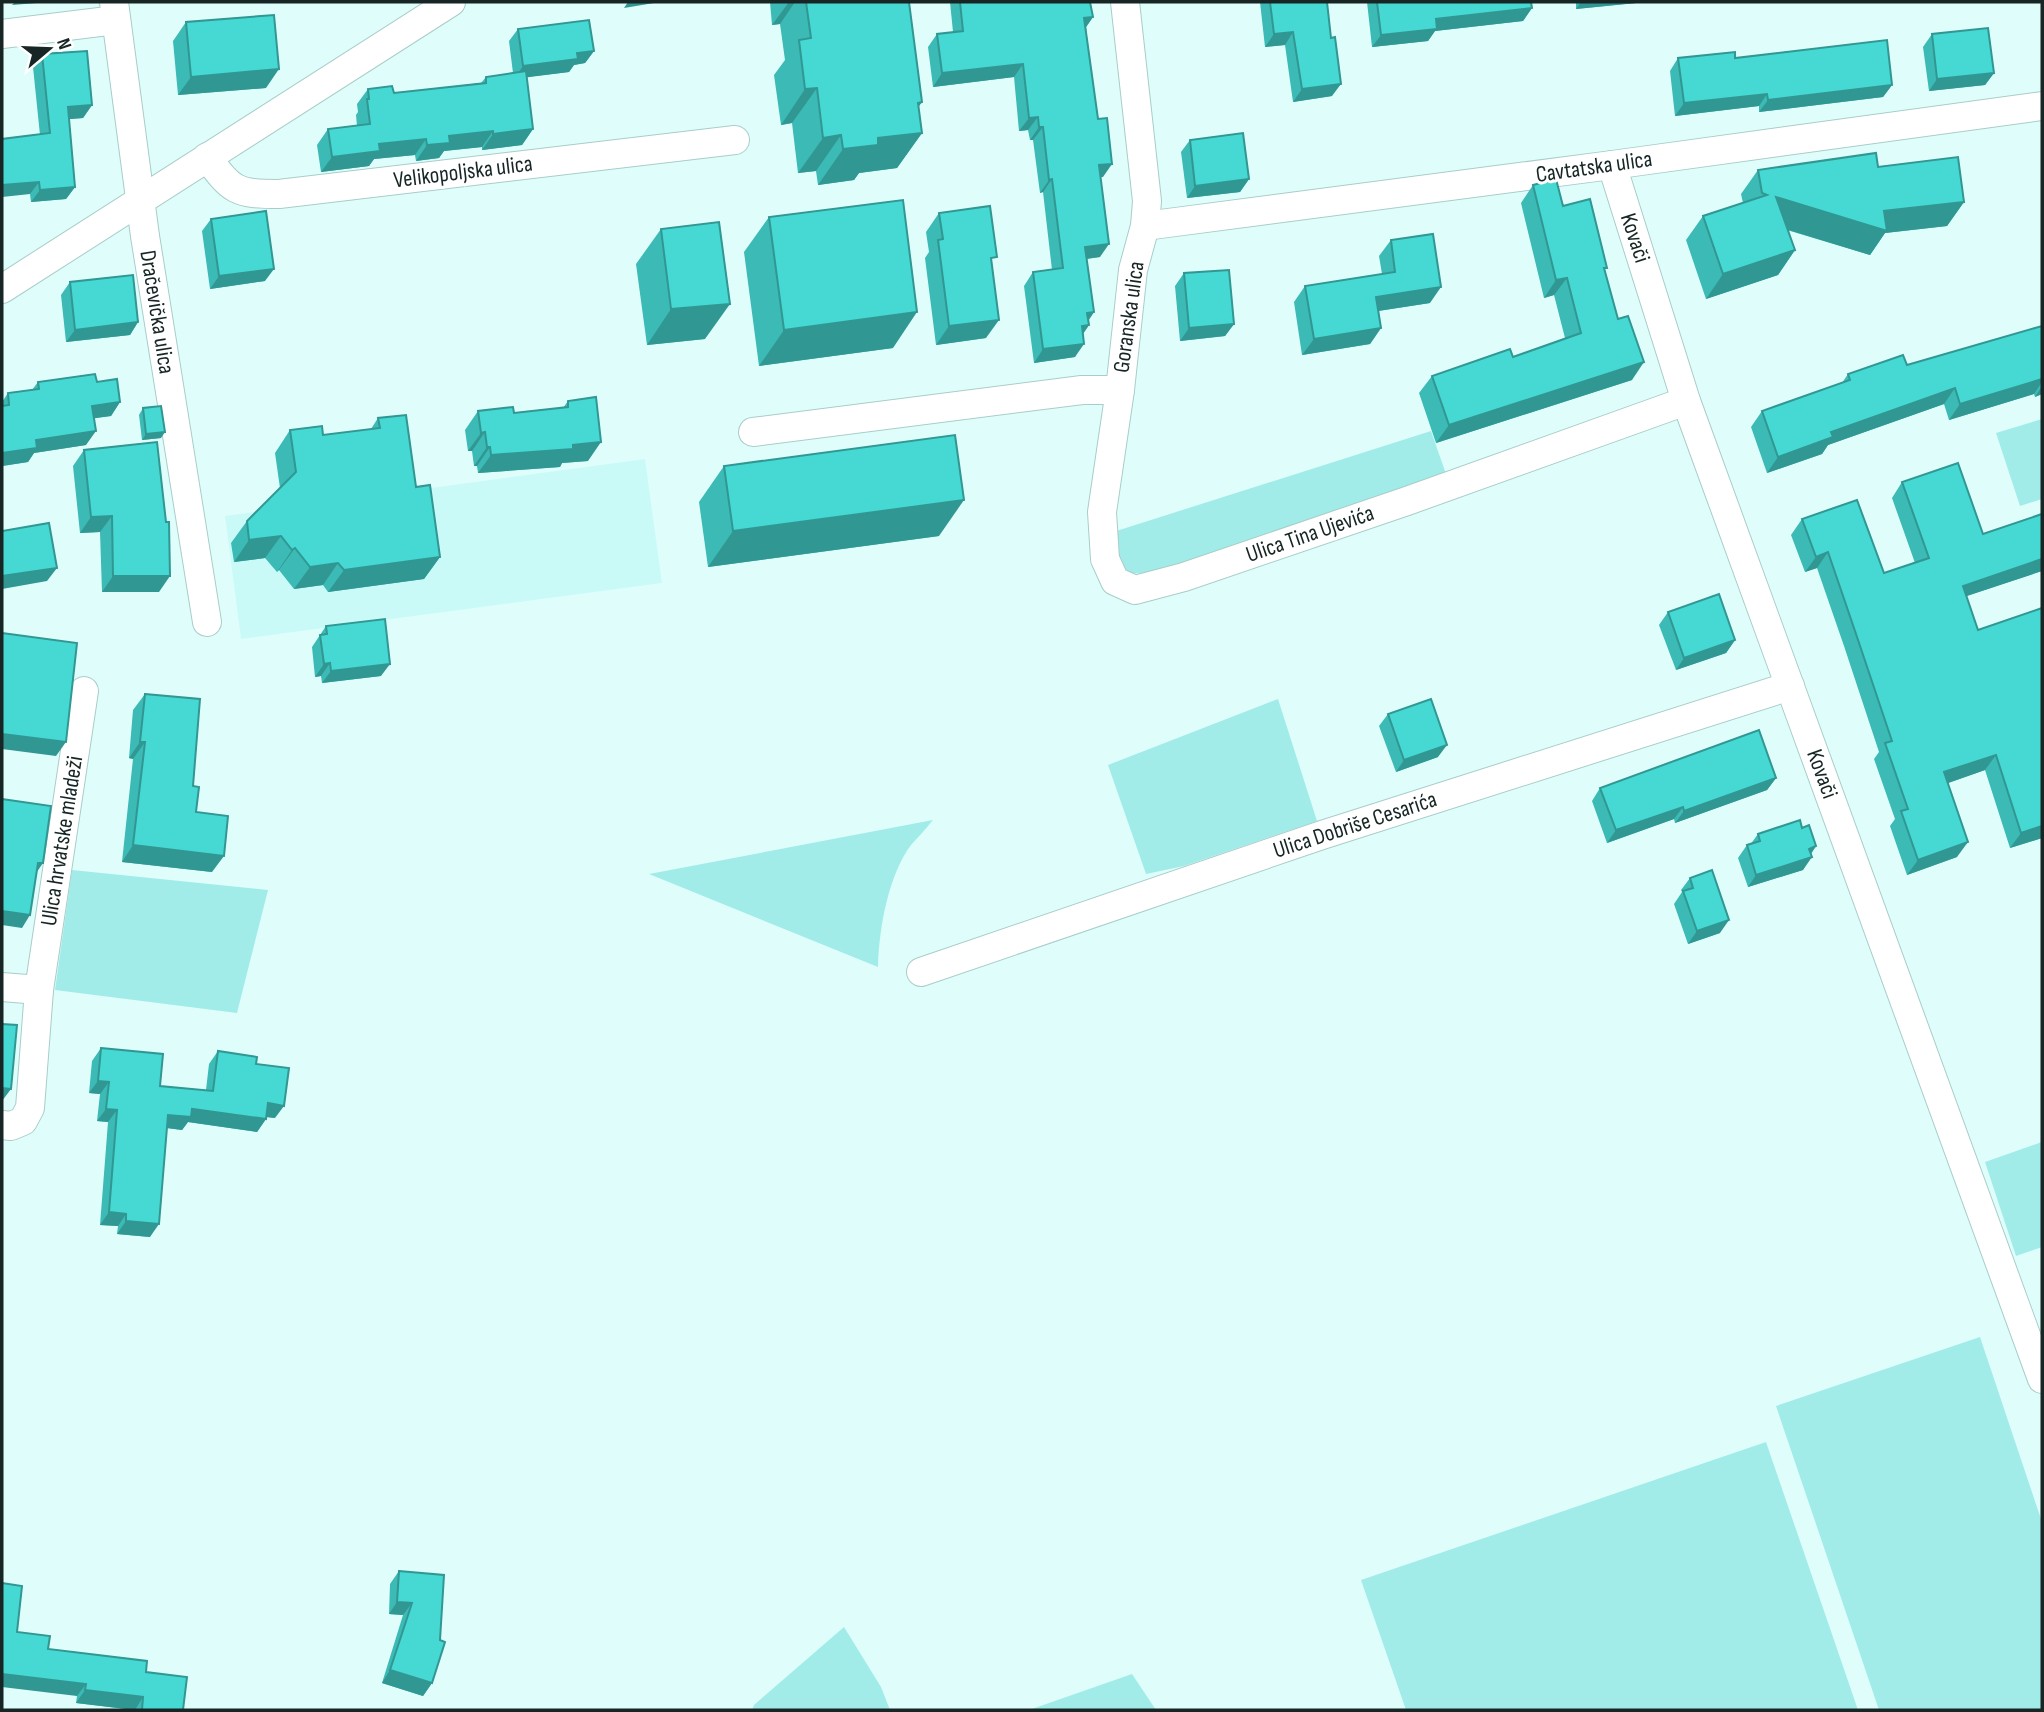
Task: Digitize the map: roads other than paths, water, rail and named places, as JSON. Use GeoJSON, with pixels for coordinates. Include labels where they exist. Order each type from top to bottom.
{"type":"FeatureCollection","features":[{"type":"Feature","properties":{"kind":"street"},"geometry":{"type":"LineString","coordinates":[[2,289],[451,2]]}},
{"type":"Feature","properties":{"kind":"street","name":"Goranska ulica"},"geometry":{"type":"LineString","coordinates":[[752,432],[1083,390],[1120,390],[1133,270],[1147,201],[1125,2]]}},
{"type":"Feature","properties":{"kind":"street"},"geometry":{"type":"LineString","coordinates":[[2,34],[115,11]]}},
{"type":"Feature","properties":{"kind":"street","name":"Dračevička ulica"},"geometry":{"type":"LineString","coordinates":[[115,11],[140,200],[207,622]]}},
{"type":"Feature","properties":{"kind":"street","name":"Cavtatska ulica"},"geometry":{"type":"LineString","coordinates":[[1144,226],[2042,106]]}},
{"type":"Feature","properties":{"kind":"street","name":"Velikopoljska ulica"},"geometry":{"type":"LineString","coordinates":[[207,157],[227,184],[247,194],[279,194],[735,140]]}},
{"type":"Feature","properties":{"kind":"street","name":"Kovači"},"geometry":{"type":"LineString","coordinates":[[1612,165],[1686,401],[2042,1379]]}},
{"type":"Feature","properties":{"kind":"street","name":"Ulica Tina Ujevića"},"geometry":{"type":"LineString","coordinates":[[1120,390],[1102,512],[1105,559],[1115,581],[1135,590],[1184,577],[1407,501],[1686,401]]}},
{"type":"Feature","properties":{"kind":"street","name":"Ulica Dobriše Cesarića"},"geometry":{"type":"LineString","coordinates":[[922,972],[1322,835],[1790,686]]}},
{"type":"Feature","properties":{"kind":"street","name":"Ulica hrvatske mladeži"},"geometry":{"type":"LineString","coordinates":[[2,1125],[11,1126],[23,1121],[30,1108],[39,990],[85,691]]}},
{"type":"Feature","properties":{"kind":"street"},"geometry":{"type":"LineString","coordinates":[[2,988],[39,990]]}}]}
